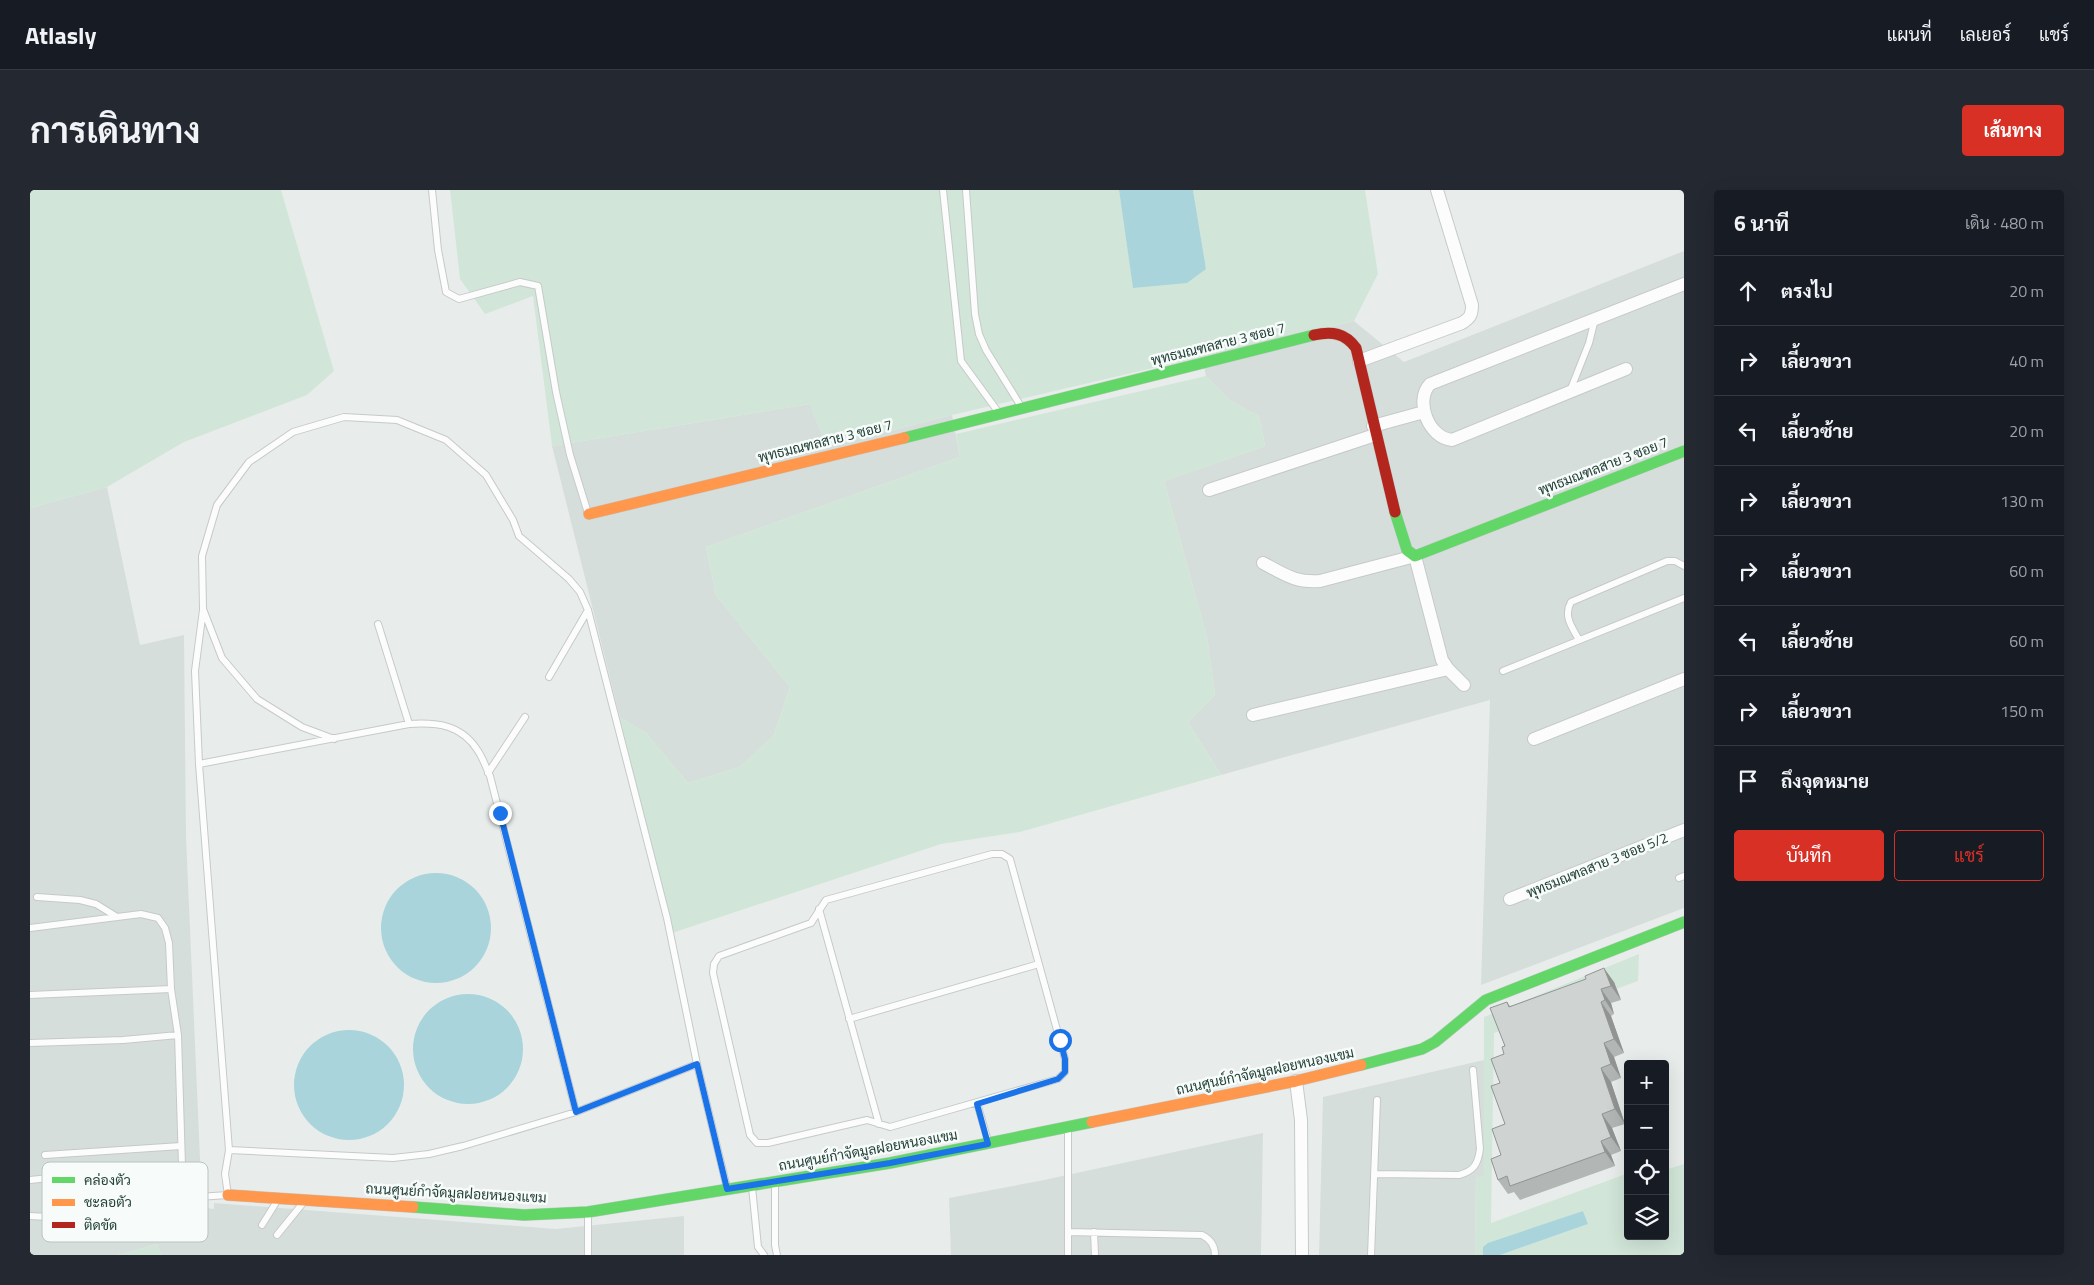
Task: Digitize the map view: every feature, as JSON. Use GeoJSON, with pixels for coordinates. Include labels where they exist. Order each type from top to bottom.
{"type":"FeatureCollection","features":[{"type":"Feature","properties":{"kind":"street"},"geometry":{"type":"LineString","coordinates":[[1359,361],[1462,323],[1469,318],[1472,312],[1472,305],[1437,190]]}},
{"type":"Feature","properties":{"kind":"street"},"geometry":{"type":"LineString","coordinates":[[1626,369],[1452,440],[1443,440],[1435,433],[1424,412],[1422,397],[1424,390],[1430,384],[1684,284]]}},
{"type":"Feature","properties":{"kind":"street","name":"พุทธมณฑลสาย 3 ซอย 7"},"geometry":{"type":"LineString","coordinates":[[589,514],[1023,409],[1319,334],[1336,333],[1349,337],[1356,348],[1374,430],[1403,543],[1407,550],[1415,556],[1684,451]]}},
{"type":"Feature","properties":{"kind":"street"},"geometry":{"type":"LineString","coordinates":[[1209,490],[1424,412]]}},
{"type":"Feature","properties":{"kind":"street"},"geometry":{"type":"LineString","coordinates":[[1263,563],[1293,580],[1306,582],[1320,581],[1415,556],[1442,660],[1464,685]]}},
{"type":"Feature","properties":{"kind":"street"},"geometry":{"type":"LineString","coordinates":[[1253,716],[1448,669]]}},
{"type":"Feature","properties":{"kind":"street"},"geometry":{"type":"LineString","coordinates":[[1534,739],[1684,679]]}},
{"type":"Feature","properties":{"kind":"street","name":"พุทธมณฑลสาย 3 ซอย 5/2"},"geometry":{"type":"LineString","coordinates":[[1510,899],[1684,830]]}},
{"type":"Feature","properties":{"kind":"street","name":"ถนนศูนย์กำจัดมูลฝอยหนองแขม"},"geometry":{"type":"LineString","coordinates":[[228,1195],[524,1215],[588,1212],[890,1163],[1296,1081],[1422,1049],[1448,1032],[1486,1000],[1684,922]]}},
{"type":"Feature","properties":{"kind":"street"},"geometry":{"type":"LineString","coordinates":[[1296,1081],[1301,1120],[1302,1255]]}},
{"type":"Feature","properties":{"kind":"lane"},"geometry":{"type":"LineString","coordinates":[[432,190],[438,250],[446,292],[459,299],[520,282],[538,286],[556,392],[570,455],[589,514]]}},
{"type":"Feature","properties":{"kind":"lane"},"geometry":{"type":"LineString","coordinates":[[943,190],[961,361],[1000,414]]}},
{"type":"Feature","properties":{"kind":"lane"},"geometry":{"type":"LineString","coordinates":[[966,190],[975,314],[980,334],[986,350],[1023,409]]}},
{"type":"Feature","properties":{"kind":"lane"},"geometry":{"type":"LineString","coordinates":[[1570,392],[1589,343],[1595,319]]}},
{"type":"Feature","properties":{"kind":"lane"},"geometry":{"type":"LineString","coordinates":[[208,1196],[228,1195],[225,1174],[229,1150],[199,764],[195,671],[203,609],[202,556],[217,505],[249,462],[293,432],[344,417],[397,420],[446,440],[486,475],[513,520],[519,536],[569,579],[580,592],[588,610],[667,918],[697,1064],[727,1189]]}},
{"type":"Feature","properties":{"kind":"lane"},"geometry":{"type":"LineString","coordinates":[[1579,640],[1568,620],[1567,609],[1571,602],[1667,561],[1675,561],[1684,566]]}},
{"type":"Feature","properties":{"kind":"lane"},"geometry":{"type":"LineString","coordinates":[[1502,671],[1684,598]]}},
{"type":"Feature","properties":{"kind":"lane"},"geometry":{"type":"LineString","coordinates":[[203,609],[222,658],[256,699],[302,727],[334,739]]}},
{"type":"Feature","properties":{"kind":"lane"},"geometry":{"type":"LineString","coordinates":[[549,677],[588,610]]}},
{"type":"Feature","properties":{"kind":"lane"},"geometry":{"type":"LineString","coordinates":[[378,624],[409,724]]}},
{"type":"Feature","properties":{"kind":"lane"},"geometry":{"type":"LineString","coordinates":[[488,773],[525,717]]}},
{"type":"Feature","properties":{"kind":"lane"},"geometry":{"type":"LineString","coordinates":[[199,764],[409,724],[434,723],[460,731],[478,750],[488,773],[576,1112]]}},
{"type":"Feature","properties":{"kind":"lane"},"geometry":{"type":"LineString","coordinates":[[992,854],[1002,854],[1010,859],[1065,1059],[1065,1072],[1058,1079],[977,1104],[890,1127],[867,1120],[850,1122],[768,1143],[757,1143],[750,1135],[713,973],[714,964],[719,956],[811,924],[819,909],[826,900],[992,854]]}},
{"type":"Feature","properties":{"kind":"lane"},"geometry":{"type":"LineString","coordinates":[[37,897],[80,900],[96,904],[117,917]]}},
{"type":"Feature","properties":{"kind":"lane"},"geometry":{"type":"LineString","coordinates":[[819,909],[879,1124]]}},
{"type":"Feature","properties":{"kind":"lane"},"geometry":{"type":"LineString","coordinates":[[30,928],[141,914],[158,918],[165,928],[169,943],[171,989],[178,1035],[181,1162]]}},
{"type":"Feature","properties":{"kind":"lane"},"geometry":{"type":"LineString","coordinates":[[850,1019],[1039,964]]}},
{"type":"Feature","properties":{"kind":"lane"},"geometry":{"type":"LineString","coordinates":[[30,995],[171,989]]}},
{"type":"Feature","properties":{"kind":"lane"},"geometry":{"type":"LineString","coordinates":[[30,1043],[123,1040],[178,1035]]}},
{"type":"Feature","properties":{"kind":"lane"},"geometry":{"type":"LineString","coordinates":[[229,1150],[394,1158],[420,1155],[463,1146],[576,1112],[697,1064]]}},
{"type":"Feature","properties":{"kind":"lane"},"geometry":{"type":"LineString","coordinates":[[1374,1174],[1459,1174],[1474,1168],[1479,1161],[1480,1149],[1473,1070]]}},
{"type":"Feature","properties":{"kind":"lane"},"geometry":{"type":"LineString","coordinates":[[1371,1255],[1377,1100]]}},
{"type":"Feature","properties":{"kind":"lane"},"geometry":{"type":"LineString","coordinates":[[977,1104],[988,1144]]}},
{"type":"Feature","properties":{"kind":"lane"},"geometry":{"type":"LineString","coordinates":[[1068,1128],[1068,1255]]}},
{"type":"Feature","properties":{"kind":"lane"},"geometry":{"type":"LineString","coordinates":[[45,1155],[181,1146]]}},
{"type":"Feature","properties":{"kind":"lane"},"geometry":{"type":"LineString","coordinates":[[775,1182],[775,1245],[777,1255]]}},
{"type":"Feature","properties":{"kind":"lane"},"geometry":{"type":"LineString","coordinates":[[752,1185],[758,1247],[764,1255]]}},
{"type":"Feature","properties":{"kind":"lane"},"geometry":{"type":"LineString","coordinates":[[262,1225],[278,1198]]}},
{"type":"Feature","properties":{"kind":"lane"},"geometry":{"type":"LineString","coordinates":[[277,1235],[306,1200]]}},
{"type":"Feature","properties":{"kind":"lane"},"geometry":{"type":"LineString","coordinates":[[588,1212],[588,1255]]}},
{"type":"Feature","properties":{"kind":"lane"},"geometry":{"type":"LineString","coordinates":[[1068,1232],[1202,1235],[1209,1239],[1215,1249],[1215,1255]]}},
{"type":"Feature","properties":{"kind":"lane"},"geometry":{"type":"LineString","coordinates":[[1094,1232],[1095,1255]]}},
{"type":"Feature","properties":{"kind":"shaded area"},"geometry":{"type":"Polygon","coordinates":[[[1684,251],[1684,908],[1481,985],[1490,700],[1221,775],[1188,722],[1215,695],[1207,637],[1164,481],[1265,446],[1259,416],[1230,401],[1206,376],[1202,357],[1354,321],[1404,362],[1684,251]]]}},
{"type":"Feature","properties":{"kind":"shaded area"},"geometry":{"type":"Polygon","coordinates":[[[810,404],[827,447],[952,415],[960,457],[706,547],[716,595],[790,687],[774,735],[740,767],[688,783],[645,732],[620,718],[552,446],[810,404]]]}},
{"type":"Feature","properties":{"kind":"shaded area"},"geometry":{"type":"Polygon","coordinates":[[[107,487],[140,645],[184,635],[186,836],[200,1162],[42,1162],[42,1242],[208,1242],[208,1208],[214,1209],[214,1203],[556,1229],[684,1216],[684,1255],[161,1255],[157,1244],[118,1255],[30,1255],[30,508],[107,487]]]}},
{"type":"Feature","properties":{"kind":"shaded area"},"geometry":{"type":"Polygon","coordinates":[[[1484,1060],[1484,1177],[1476,1177],[1475,1255],[1319,1255],[1323,1097],[1484,1060]]]}},
{"type":"Feature","properties":{"kind":"shaded area"},"geometry":{"type":"Polygon","coordinates":[[[1263,1133],[1261,1255],[951,1255],[949,1198],[1039,1181],[1263,1133]]]}},
{"type":"Feature","properties":{"kind":"green space"},"geometry":{"type":"Polygon","coordinates":[[[30,190],[281,190],[334,371],[307,395],[184,442],[107,487],[30,508],[30,190]]]}},
{"type":"Feature","properties":{"kind":"green space"},"geometry":{"type":"Polygon","coordinates":[[[450,190],[1119,190],[1133,287],[1206,269],[1193,190],[1365,190],[1378,274],[1354,321],[952,415],[827,447],[810,404],[552,446],[533,296],[485,314],[460,279],[450,190]]]}},
{"type":"Feature","properties":{"kind":"green space"},"geometry":{"type":"Polygon","coordinates":[[[1206,376],[1230,401],[1259,416],[1265,446],[1164,481],[1207,637],[1215,695],[1188,722],[1221,775],[1020,832],[941,844],[672,933],[620,718],[645,732],[688,783],[740,767],[774,735],[790,687],[716,595],[706,547],[960,457],[956,434],[1206,376]]]}},
{"type":"Feature","properties":{"kind":"green space"},"geometry":{"type":"Polygon","coordinates":[[[1639,954],[1638,981],[1494,1033],[1491,1223],[1624,1175],[1624,1240],[1669,1240],[1669,1169],[1684,1164],[1684,1255],[1500,1255],[1588,1224],[1583,1211],[1483,1247],[1483,1255],[1475,1255],[1476,1177],[1484,1176],[1484,1017],[1639,954]]]}},
{"type":"Feature","properties":{"kind":"green space"},"geometry":{"type":"Polygon","coordinates":[[[157,1244],[161,1255],[118,1255],[157,1244]]]}},
{"type":"Feature","properties":{"kind":"water"},"geometry":{"type":"Polygon","coordinates":[[[1119,190],[1193,190],[1206,269],[1187,283],[1133,288],[1119,190]]]}},
{"type":"Feature","properties":{"kind":"water"},"geometry":{"type":"Polygon","coordinates":[[[436,873],[457,877],[475,889],[487,907],[491,928],[487,949],[475,967],[457,979],[436,983],[415,979],[397,967],[385,949],[381,928],[385,907],[397,889],[415,877],[436,873]]]}},
{"type":"Feature","properties":{"kind":"water"},"geometry":{"type":"Polygon","coordinates":[[[468,994],[489,998],[507,1010],[519,1028],[523,1049],[519,1070],[507,1088],[489,1100],[468,1104],[447,1100],[429,1088],[417,1070],[413,1049],[417,1028],[429,1010],[447,998],[468,994]]]}},
{"type":"Feature","properties":{"kind":"water"},"geometry":{"type":"Polygon","coordinates":[[[349,1030],[370,1034],[388,1046],[400,1064],[404,1085],[400,1106],[388,1124],[370,1136],[349,1140],[328,1136],[310,1124],[298,1106],[294,1085],[298,1064],[310,1046],[328,1034],[349,1030]]]}},
{"type":"Feature","properties":{"kind":"water"},"geometry":{"type":"Polygon","coordinates":[[[1583,1211],[1588,1224],[1500,1255],[1483,1255],[1483,1247],[1488,1243],[1583,1211]]]}},
{"type":"Feature","properties":{"kind":"building"},"geometry":{"type":"Polygon","coordinates":[[[1604,968],[1611,986],[1601,989],[1605,1000],[1601,1002],[1614,1039],[1604,1043],[1611,1064],[1601,1068],[1615,1109],[1602,1114],[1611,1137],[1601,1141],[1605,1152],[1510,1186],[1507,1176],[1498,1180],[1491,1159],[1501,1155],[1492,1129],[1505,1124],[1491,1086],[1500,1083],[1491,1059],[1504,1054],[1502,1047],[1505,1046],[1490,1008],[1507,1002],[1509,1007],[1586,979],[1585,976],[1604,968]]]}},
{"type":"Feature","properties":{"kind":"traffic: fast"},"geometry":{"type":"LineString","coordinates":[[904,438],[1314,335]]}},
{"type":"Feature","properties":{"kind":"traffic: fast"},"geometry":{"type":"LineString","coordinates":[[1395,512],[1407,550],[1415,556],[1684,451]]}},
{"type":"Feature","properties":{"kind":"traffic: fast"},"geometry":{"type":"LineString","coordinates":[[1361,1065],[1422,1049],[1435,1042],[1486,1000],[1684,922]]}},
{"type":"Feature","properties":{"kind":"traffic: fast"},"geometry":{"type":"LineString","coordinates":[[413,1207],[524,1215],[588,1212],[890,1163],[1092,1122]]}},
{"type":"Feature","properties":{"kind":"traffic: slow"},"geometry":{"type":"LineString","coordinates":[[589,514],[904,438]]}},
{"type":"Feature","properties":{"kind":"traffic: slow"},"geometry":{"type":"LineString","coordinates":[[1092,1122],[1296,1081],[1361,1065]]}},
{"type":"Feature","properties":{"kind":"traffic: slow"},"geometry":{"type":"LineString","coordinates":[[228,1195],[413,1207]]}},
{"type":"Feature","properties":{"kind":"traffic: jam"},"geometry":{"type":"LineString","coordinates":[[1314,335],[1338,334],[1347,339],[1356,348],[1395,512]]}},
{"type":"Feature","properties":{"kind":"route"},"geometry":{"type":"LineString","coordinates":[[500,813],[576,1112],[697,1064],[727,1189],[890,1163],[988,1144],[977,1104],[1058,1079],[1065,1072],[1065,1059],[1060,1040]]}}]}
